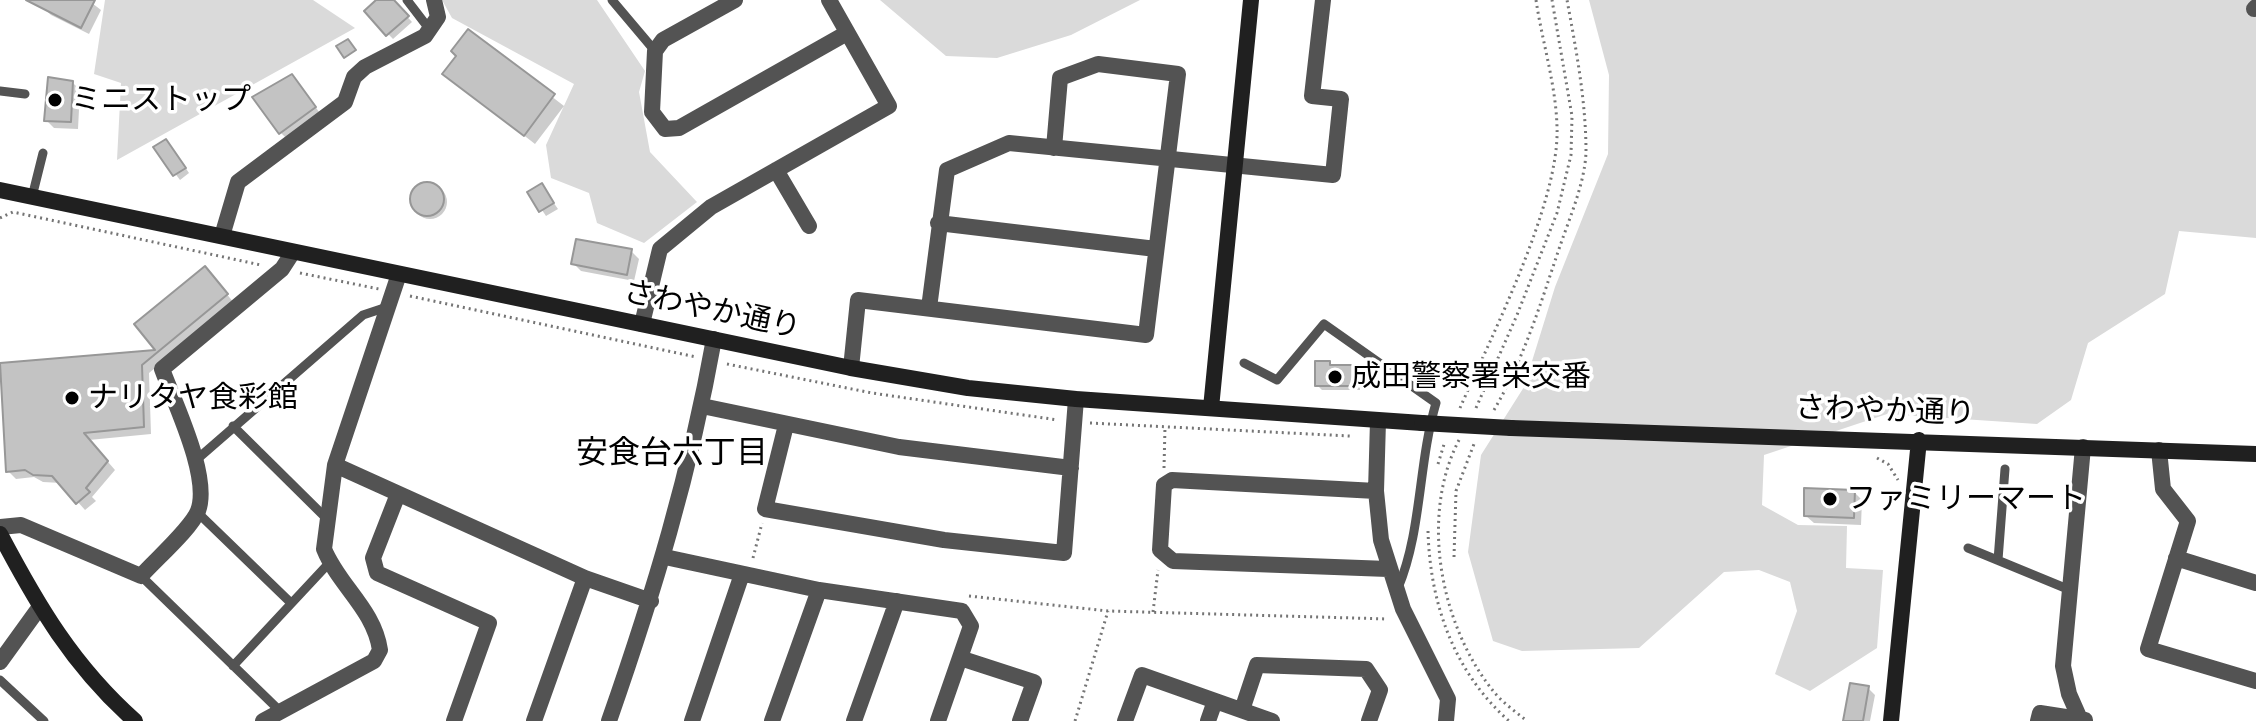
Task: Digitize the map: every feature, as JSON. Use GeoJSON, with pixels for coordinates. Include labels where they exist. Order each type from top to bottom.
{"type":"FeatureCollection","features":[{"type":"Feature","properties":{"kind":"street"},"geometry":{"type":"LineString","coordinates":[[222,236],[238,182],[345,102],[354,77],[365,67],[425,36],[438,17],[434,0]]}},
{"type":"Feature","properties":{"kind":"street"},"geometry":{"type":"LineString","coordinates":[[735,0],[663,40],[655,51],[652,112],[665,129],[679,128],[847,33]]}},
{"type":"Feature","properties":{"kind":"street"},"geometry":{"type":"LineString","coordinates":[[642,324],[660,249],[711,207],[889,106],[829,0]]}},
{"type":"Feature","properties":{"kind":"street"},"geometry":{"type":"LineString","coordinates":[[1211,408],[1251,0]]}},
{"type":"Feature","properties":{"kind":"street"},"geometry":{"type":"LineString","coordinates":[[929,308],[947,170],[1009,143],[1333,175],[1341,99],[1312,96],[1323,0]]}},
{"type":"Feature","properties":{"kind":"street"},"geometry":{"type":"LineString","coordinates":[[851,368],[858,300],[1146,335],[1178,74],[1098,64],[1060,78],[1054,148]]}},
{"type":"Feature","properties":{"kind":"street"},"geometry":{"type":"LineString","coordinates":[[776,170],[809,226]]}},
{"type":"Feature","properties":{"kind":"street","name":"さわやか通り"},"geometry":{"type":"LineString","coordinates":[[0,190],[851,368],[968,388],[1166,406],[1511,428],[2256,454]]}},
{"type":"Feature","properties":{"kind":"street"},"geometry":{"type":"LineString","coordinates":[[938,223],[1156,249]]}},
{"type":"Feature","properties":{"kind":"street"},"geometry":{"type":"LineString","coordinates":[[0,527],[21,525],[141,576],[198,513],[200,484],[162,369],[282,269],[293,252]]}},
{"type":"Feature","properties":{"kind":"street"},"geometry":{"type":"LineString","coordinates":[[263,721],[374,661],[380,650],[372,620],[324,549],[335,465],[399,274]]}},
{"type":"Feature","properties":{"kind":"street"},"geometry":{"type":"LineString","coordinates":[[609,721],[665,557],[702,406],[714,339]]}},
{"type":"Feature","properties":{"kind":"street"},"geometry":{"type":"LineString","coordinates":[[786,425],[765,509],[944,540],[1064,553],[1076,399]]}},
{"type":"Feature","properties":{"kind":"street"},"geometry":{"type":"LineString","coordinates":[[702,406],[899,447],[1071,468]]}},
{"type":"Feature","properties":{"kind":"street"},"geometry":{"type":"LineString","coordinates":[[1378,421],[1376,491],[1388,569],[1448,699],[1446,721]]}},
{"type":"Feature","properties":{"kind":"street"},"geometry":{"type":"LineString","coordinates":[[1891,721],[1919,440]]}},
{"type":"Feature","properties":{"kind":"street"},"geometry":{"type":"LineString","coordinates":[[2083,447],[2063,666],[2069,694],[2084,720]]}},
{"type":"Feature","properties":{"kind":"street"},"geometry":{"type":"LineString","coordinates":[[2159,450],[2163,489],[2188,521],[2148,649],[2256,681]]}},
{"type":"Feature","properties":{"kind":"street"},"geometry":{"type":"LineString","coordinates":[[335,465],[585,578],[651,601]]}},
{"type":"Feature","properties":{"kind":"street"},"geometry":{"type":"LineString","coordinates":[[1376,491],[1172,480],[1164,485],[1160,550],[1173,561],[1388,569]]}},
{"type":"Feature","properties":{"kind":"street"},"geometry":{"type":"LineString","coordinates":[[398,494],[373,558],[377,573],[489,623],[454,721]]}},
{"type":"Feature","properties":{"kind":"street"},"geometry":{"type":"LineString","coordinates":[[0,534],[39,608],[80,666],[135,721]]}},
{"type":"Feature","properties":{"kind":"street"},"geometry":{"type":"LineString","coordinates":[[665,557],[819,590],[962,611],[971,626],[938,721]]}},
{"type":"Feature","properties":{"kind":"street"},"geometry":{"type":"LineString","coordinates":[[2176,558],[2256,583]]}},
{"type":"Feature","properties":{"kind":"street"},"geometry":{"type":"LineString","coordinates":[[692,721],[742,574]]}},
{"type":"Feature","properties":{"kind":"street"},"geometry":{"type":"LineString","coordinates":[[534,721],[585,578]]}},
{"type":"Feature","properties":{"kind":"street"},"geometry":{"type":"LineString","coordinates":[[772,721],[819,590]]}},
{"type":"Feature","properties":{"kind":"street"},"geometry":{"type":"LineString","coordinates":[[854,721],[897,601]]}},
{"type":"Feature","properties":{"kind":"street"},"geometry":{"type":"LineString","coordinates":[[0,662],[39,608]]}},
{"type":"Feature","properties":{"kind":"street"},"geometry":{"type":"LineString","coordinates":[[960,658],[1034,682],[1020,721]]}},
{"type":"Feature","properties":{"kind":"street"},"geometry":{"type":"LineString","coordinates":[[1242,710],[1257,665],[1366,669],[1380,690],[1369,721]]}},
{"type":"Feature","properties":{"kind":"street"},"geometry":{"type":"LineString","coordinates":[[1125,721],[1142,675],[1272,721]]}},
{"type":"Feature","properties":{"kind":"street"},"geometry":{"type":"LineString","coordinates":[[1208,721],[1215,701]]}},
{"type":"Feature","properties":{"kind":"street"},"geometry":{"type":"LineString","coordinates":[[2038,721],[2040,713],[2084,720]]}},
{"type":"Feature","properties":{"kind":"lane"},"geometry":{"type":"LineString","coordinates":[[407,0],[430,30]]}},
{"type":"Feature","properties":{"kind":"lane"},"geometry":{"type":"LineString","coordinates":[[612,0],[655,51]]}},
{"type":"Feature","properties":{"kind":"lane"},"geometry":{"type":"LineString","coordinates":[[0,91],[25,94]]}},
{"type":"Feature","properties":{"kind":"lane"},"geometry":{"type":"LineString","coordinates":[[32,197],[43,153]]}},
{"type":"Feature","properties":{"kind":"lane"},"geometry":{"type":"LineString","coordinates":[[194,462],[363,315],[387,307]]}},
{"type":"Feature","properties":{"kind":"lane"},"geometry":{"type":"LineString","coordinates":[[1244,363],[1277,380],[1324,324],[1436,403],[1424,445],[1408,563],[1396,592]]}},
{"type":"Feature","properties":{"kind":"lane"},"geometry":{"type":"LineString","coordinates":[[233,426],[326,518]]}},
{"type":"Feature","properties":{"kind":"lane"},"geometry":{"type":"LineString","coordinates":[[1998,560],[2005,469]]}},
{"type":"Feature","properties":{"kind":"lane"},"geometry":{"type":"LineString","coordinates":[[198,513],[291,603]]}},
{"type":"Feature","properties":{"kind":"lane"},"geometry":{"type":"LineString","coordinates":[[1968,548],[2070,590]]}},
{"type":"Feature","properties":{"kind":"lane"},"geometry":{"type":"LineString","coordinates":[[233,666],[330,562]]}},
{"type":"Feature","properties":{"kind":"lane"},"geometry":{"type":"LineString","coordinates":[[141,576],[280,711]]}},
{"type":"Feature","properties":{"kind":"lane"},"geometry":{"type":"LineString","coordinates":[[0,680],[44,721]]}},
{"type":"Feature","properties":{"kind":"path"},"geometry":{"type":"LineString","coordinates":[[1457,415],[1509,296],[1538,218],[1556,153],[1557,125],[1536,0]]}},
{"type":"Feature","properties":{"kind":"path"},"geometry":{"type":"LineString","coordinates":[[1475,409],[1517,315],[1557,213],[1571,155],[1572,116],[1552,0]]}},
{"type":"Feature","properties":{"kind":"path"},"geometry":{"type":"LineString","coordinates":[[1489,418],[1509,383],[1535,321],[1572,213],[1586,155],[1583,110],[1567,0]]}},
{"type":"Feature","properties":{"kind":"path"},"geometry":{"type":"LineString","coordinates":[[1164,485],[1166,406]]}},
{"type":"Feature","properties":{"kind":"path"},"geometry":{"type":"LineString","coordinates":[[1437,471],[1450,429]]}},
{"type":"Feature","properties":{"kind":"path"},"geometry":{"type":"LineString","coordinates":[[1462,435],[1444,487],[1439,525],[1440,559],[1454,622],[1495,693],[1527,721]]}},
{"type":"Feature","properties":{"kind":"path"},"geometry":{"type":"LineString","coordinates":[[1454,557],[1456,491],[1475,441]]}},
{"type":"Feature","properties":{"kind":"path"},"geometry":{"type":"LineString","coordinates":[[753,558],[765,509]]}},
{"type":"Feature","properties":{"kind":"path"},"geometry":{"type":"LineString","coordinates":[[1428,525],[1429,560],[1443,626],[1486,700],[1509,721]]}},
{"type":"Feature","properties":{"kind":"path"},"geometry":{"type":"LineString","coordinates":[[1153,612],[1160,550]]}},
{"type":"Feature","properties":{"kind":"path"},"geometry":{"type":"LineString","coordinates":[[1075,721],[1094,668],[1108,611]]}},
{"type":"Feature","properties":{"kind":"shaded area"},"geometry":{"type":"Polygon","coordinates":[[[105,0],[313,0],[355,28],[117,160],[121,83],[94,74],[105,0]]]}},
{"type":"Feature","properties":{"kind":"shaded area"},"geometry":{"type":"Polygon","coordinates":[[[442,0],[597,0],[645,71],[639,92],[650,152],[697,202],[644,243],[597,223],[589,193],[551,178],[546,145],[574,84],[452,18],[442,0]]]}},
{"type":"Feature","properties":{"kind":"shaded area"},"geometry":{"type":"Polygon","coordinates":[[[880,0],[1140,0],[1071,35],[997,58],[946,56],[880,0]]]}},
{"type":"Feature","properties":{"kind":"shaded area"},"geometry":{"type":"Polygon","coordinates":[[[1589,0],[2256,0],[2256,238],[2179,231],[2165,294],[2088,343],[2071,400],[2037,424],[1887,414],[1764,455],[1762,505],[1798,525],[1847,526],[1846,568],[1883,570],[1877,648],[1810,691],[1775,674],[1797,611],[1790,582],[1759,570],[1724,572],[1639,648],[1522,651],[1493,641],[1468,552],[1481,455],[1524,387],[1555,287],[1608,154],[1609,75],[1589,0]]]}},
{"type":"Feature","properties":{"kind":"building"},"geometry":{"type":"Polygon","coordinates":[[[26,0],[95,0],[81,28],[26,0]]]}},
{"type":"Feature","properties":{"kind":"building"},"geometry":{"type":"Polygon","coordinates":[[[376,0],[394,0],[409,16],[386,36],[364,11],[376,0]]]}},
{"type":"Feature","properties":{"kind":"building"},"geometry":{"type":"Polygon","coordinates":[[[468,29],[555,94],[524,136],[442,74],[456,56],[451,51],[468,29]]]}},
{"type":"Feature","properties":{"kind":"building"},"geometry":{"type":"Polygon","coordinates":[[[348,39],[356,50],[344,58],[336,46],[348,39]]]}},
{"type":"Feature","properties":{"kind":"building"},"geometry":{"type":"Polygon","coordinates":[[[292,74],[316,107],[279,134],[252,97],[292,74]]]}},
{"type":"Feature","properties":{"kind":"building"},"geometry":{"type":"Polygon","coordinates":[[[48,77],[73,81],[71,122],[44,121],[48,77]]]}},
{"type":"Feature","properties":{"kind":"building"},"geometry":{"type":"Polygon","coordinates":[[[166,139],[186,168],[173,176],[153,147],[166,139]]]}},
{"type":"Feature","properties":{"kind":"building"},"geometry":{"type":"Polygon","coordinates":[[[427,182],[439,187],[444,199],[439,211],[427,216],[415,211],[410,199],[415,187],[427,182]]]}},
{"type":"Feature","properties":{"kind":"building"},"geometry":{"type":"Polygon","coordinates":[[[542,183],[554,203],[539,212],[527,192],[542,183]]]}},
{"type":"Feature","properties":{"kind":"building"},"geometry":{"type":"Polygon","coordinates":[[[576,239],[632,249],[627,275],[571,264],[576,239]]]}},
{"type":"Feature","properties":{"kind":"building","name":"ナリタヤ食彩館"},"geometry":{"type":"Polygon","coordinates":[[[205,266],[228,294],[142,365],[144,427],[84,433],[108,461],[86,488],[90,492],[76,504],[52,476],[33,475],[25,470],[6,472],[0,363],[155,350],[134,324],[205,266]]]}},
{"type":"Feature","properties":{"kind":"building"},"geometry":{"type":"Polygon","coordinates":[[[1315,361],[1330,361],[1330,365],[1355,365],[1356,386],[1315,386],[1315,361]]]}},
{"type":"Feature","properties":{"kind":"building"},"geometry":{"type":"Polygon","coordinates":[[[1804,488],[1855,490],[1854,518],[1804,516],[1804,488]]]}},
{"type":"Feature","properties":{"kind":"building"},"geometry":{"type":"Polygon","coordinates":[[[1850,683],[1869,686],[1863,721],[1843,721],[1850,683]]]}},
{"type":"Feature","properties":{"kind":"place","name":"ミニストップ"},"geometry":{"type":"Point","coordinates":[55,100]}},
{"type":"Feature","properties":{"kind":"place","name":"成田警察署栄交番"},"geometry":{"type":"Point","coordinates":[1335,377]}},
{"type":"Feature","properties":{"kind":"place","name":"ナリタヤ食彩館"},"geometry":{"type":"Point","coordinates":[72,398]}},
{"type":"Feature","properties":{"kind":"place","name":"ファミリーマート"},"geometry":{"type":"Point","coordinates":[1830,499]}},
{"type":"Feature","properties":{"kind":"district","name":"安食台六丁目"},"geometry":{"type":"Point","coordinates":[672,453]}}]}
